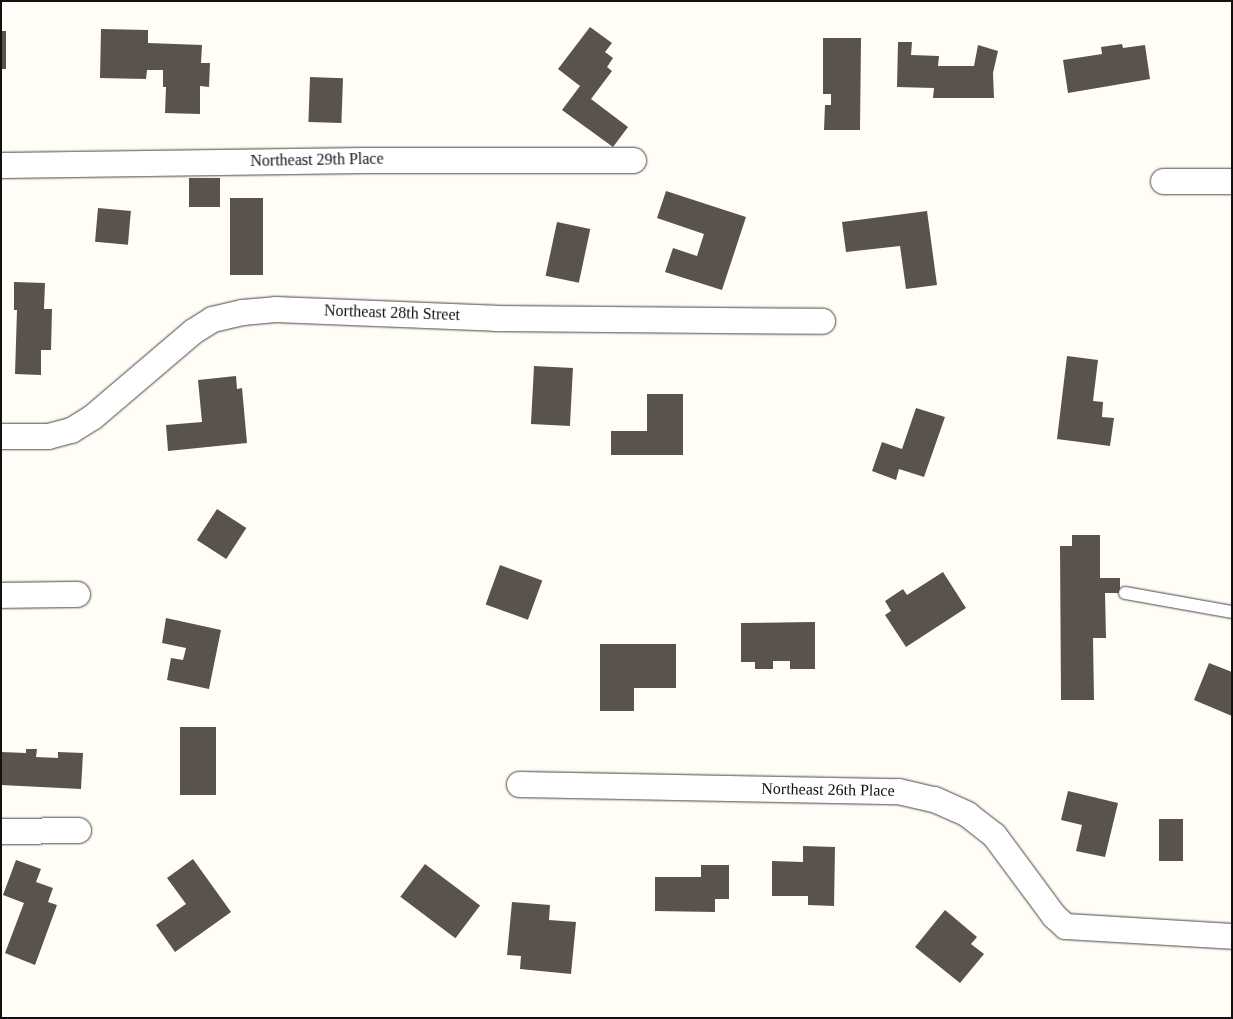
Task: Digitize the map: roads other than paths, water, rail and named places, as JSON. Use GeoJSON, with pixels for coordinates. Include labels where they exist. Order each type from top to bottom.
{"type":"FeatureCollection","features":[{"type":"Feature","properties":{"kind":"street","name":"Northeast 29th Place"},"geometry":{"type":"LineString","coordinates":[[1,165],[364,160],[633,160]]}},
{"type":"Feature","properties":{"kind":"street"},"geometry":{"type":"LineString","coordinates":[[1163,181],[1232,181]]}},
{"type":"Feature","properties":{"kind":"street","name":"Northeast 28th Street"},"geometry":{"type":"LineString","coordinates":[[1,436],[48,436],[70,430],[92,417],[193,331],[212,319],[242,312],[275,310],[495,318],[822,321]]}},
{"type":"Feature","properties":{"kind":"street"},"geometry":{"type":"LineString","coordinates":[[1,595],[77,594]]}},
{"type":"Feature","properties":{"kind":"street","name":"Northeast 26th Place"},"geometry":{"type":"LineString","coordinates":[[519,784],[898,791],[934,799],[967,814],[994,835],[1054,916],[1065,926],[1232,936]]}},
{"type":"Feature","properties":{"kind":"street"},"geometry":{"type":"LineString","coordinates":[[1,831],[78,830]]}},
{"type":"Feature","properties":{"kind":"lane"},"geometry":{"type":"LineString","coordinates":[[1125,593],[1232,612]]}}]}
